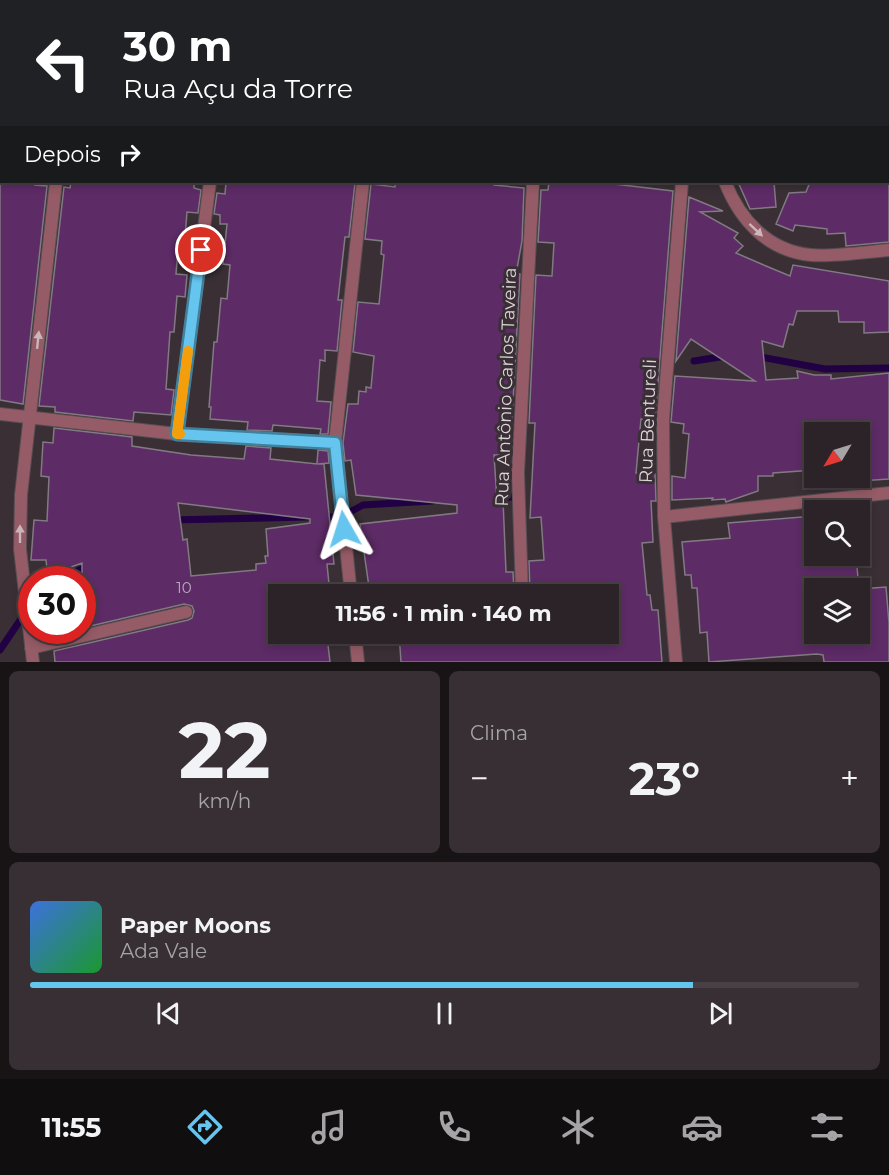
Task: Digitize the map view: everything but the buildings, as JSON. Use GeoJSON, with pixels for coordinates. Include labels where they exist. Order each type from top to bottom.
{"type":"FeatureCollection","features":[{"type":"Feature","properties":{"kind":"street"},"geometry":{"type":"LineString","coordinates":[[33,662],[20,529],[21,495],[56,183]]}},
{"type":"Feature","properties":{"kind":"street"},"geometry":{"type":"LineString","coordinates":[[177,434],[210,183]]}},
{"type":"Feature","properties":{"kind":"street"},"geometry":{"type":"LineString","coordinates":[[350,584],[335,443],[363,183]]}},
{"type":"Feature","properties":{"kind":"street","name":"Rua Antônio Carlos Taveira"},"geometry":{"type":"LineString","coordinates":[[522,584],[518,472],[533,183]]}},
{"type":"Feature","properties":{"kind":"street","name":"Rua Bentureli"},"geometry":{"type":"LineString","coordinates":[[676,662],[664,518],[663,420],[682,183]]}},
{"type":"Feature","properties":{"kind":"street"},"geometry":{"type":"LineString","coordinates":[[725,183],[737,208],[749,224],[782,248],[811,255],[889,250]]}},
{"type":"Feature","properties":{"kind":"street"},"geometry":{"type":"LineString","coordinates":[[0,414],[177,434],[335,443]]}},
{"type":"Feature","properties":{"kind":"street"},"geometry":{"type":"LineString","coordinates":[[664,518],[889,493]]}},
{"type":"Feature","properties":{"kind":"street"},"geometry":{"type":"LineString","coordinates":[[31,648],[186,612]]}},
{"type":"Feature","properties":{"kind":"street"},"geometry":{"type":"LineString","coordinates":[[356,644],[358,662]]}},
{"type":"Feature","properties":{"kind":"waterway"},"geometry":{"type":"LineString","coordinates":[[694,361],[726,356]]}},
{"type":"Feature","properties":{"kind":"waterway"},"geometry":{"type":"LineString","coordinates":[[755,356],[825,369],[889,368]]}},
{"type":"Feature","properties":{"kind":"waterway"},"geometry":{"type":"LineString","coordinates":[[488,498],[512,497]]}},
{"type":"Feature","properties":{"kind":"waterway"},"geometry":{"type":"LineString","coordinates":[[348,513],[363,505],[432,501]]}},
{"type":"Feature","properties":{"kind":"waterway"},"geometry":{"type":"LineString","coordinates":[[171,520],[307,517]]}},
{"type":"Feature","properties":{"kind":"waterway"},"geometry":{"type":"LineString","coordinates":[[321,517],[336,517]]}},
{"type":"Feature","properties":{"kind":"waterway"},"geometry":{"type":"LineString","coordinates":[[0,650],[18,623]]}},
{"type":"Feature","properties":{"kind":"slow traffic"},"geometry":{"type":"LineString","coordinates":[[180,434],[177,434],[188,351]]}},
{"type":"Feature","properties":{"kind":"route"},"geometry":{"type":"LineString","coordinates":[[201,250],[177,434],[335,443],[344,529]]}}]}
